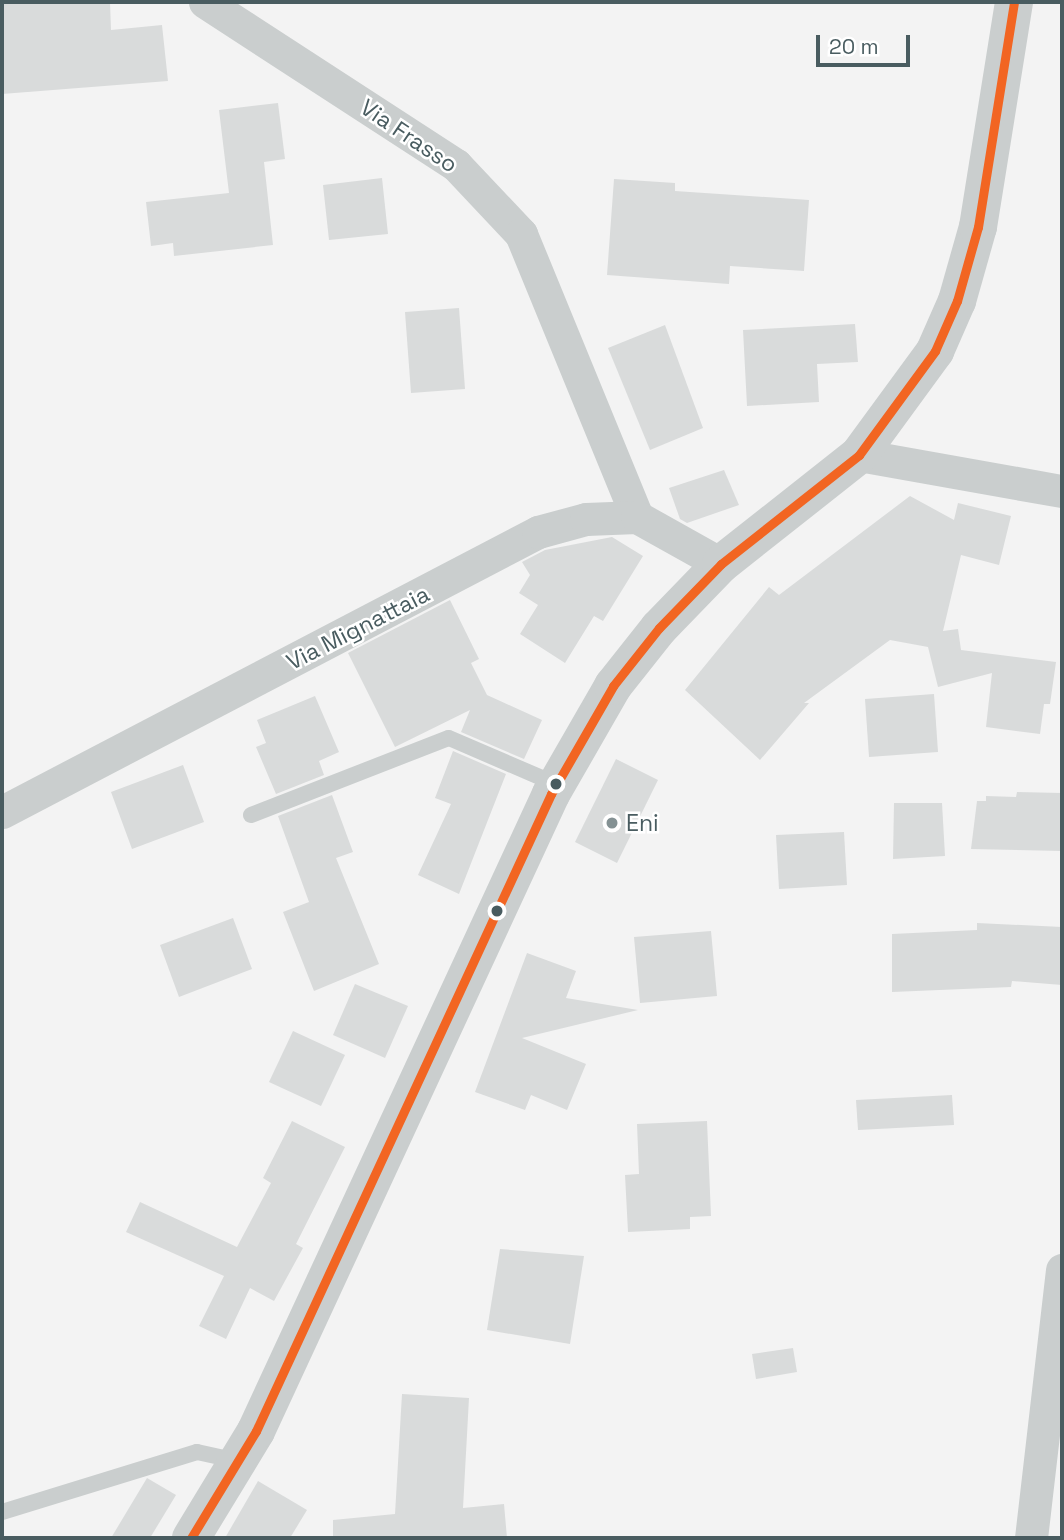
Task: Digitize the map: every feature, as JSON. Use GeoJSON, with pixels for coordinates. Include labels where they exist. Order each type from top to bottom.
{"type":"FeatureCollection","features":[{"type":"Feature","properties":{"kind":"street","name":"Via Frasso"},"geometry":{"type":"LineString","coordinates":[[205,2],[456,165],[521,234],[637,517]]}},
{"type":"Feature","properties":{"kind":"street"},"geometry":{"type":"LineString","coordinates":[[191,1538],[237,1461],[356,1223],[556,784],[613,687],[659,628],[721,564],[859,455],[935,351],[957,301],[978,227],[1014,2]]}},
{"type":"Feature","properties":{"kind":"street"},"geometry":{"type":"LineString","coordinates":[[859,455],[1062,491]]}},
{"type":"Feature","properties":{"kind":"street"},"geometry":{"type":"LineString","coordinates":[[637,517],[721,564]]}},
{"type":"Feature","properties":{"kind":"street","name":"Via Mignattaia"},"geometry":{"type":"LineString","coordinates":[[2,812],[538,532],[586,519],[637,517]]}},
{"type":"Feature","properties":{"kind":"street"},"geometry":{"type":"LineString","coordinates":[[1031,1538],[1062,1270]]}},
{"type":"Feature","properties":{"kind":"lane"},"geometry":{"type":"LineString","coordinates":[[251,816],[449,738],[556,784]]}},
{"type":"Feature","properties":{"kind":"lane"},"geometry":{"type":"LineString","coordinates":[[2,1512],[197,1452],[237,1461]]}},
{"type":"Feature","properties":{"kind":"building"},"geometry":{"type":"Polygon","coordinates":[[[2,2],[110,2],[111,30],[162,25],[168,81],[2,94],[2,2]]]}},
{"type":"Feature","properties":{"kind":"building"},"geometry":{"type":"Polygon","coordinates":[[[278,103],[285,159],[264,162],[273,245],[174,256],[173,243],[151,246],[146,202],[229,193],[219,110],[278,103]]]}},
{"type":"Feature","properties":{"kind":"building"},"geometry":{"type":"Polygon","coordinates":[[[382,178],[388,234],[329,240],[323,185],[382,178]]]}},
{"type":"Feature","properties":{"kind":"building"},"geometry":{"type":"Polygon","coordinates":[[[614,179],[675,183],[675,191],[809,200],[804,271],[730,266],[729,284],[607,275],[614,179]]]}},
{"type":"Feature","properties":{"kind":"building"},"geometry":{"type":"Polygon","coordinates":[[[459,308],[465,389],[411,393],[405,312],[459,308]]]}},
{"type":"Feature","properties":{"kind":"building"},"geometry":{"type":"Polygon","coordinates":[[[855,324],[858,362],[817,364],[819,402],[747,406],[743,330],[855,324]]]}},
{"type":"Feature","properties":{"kind":"building"},"geometry":{"type":"Polygon","coordinates":[[[665,325],[703,428],[650,450],[608,348],[665,325]]]}},
{"type":"Feature","properties":{"kind":"building"},"geometry":{"type":"Polygon","coordinates":[[[724,470],[739,505],[687,523],[680,519],[669,488],[724,470]]]}},
{"type":"Feature","properties":{"kind":"building"},"geometry":{"type":"Polygon","coordinates":[[[910,496],[954,520],[958,503],[1011,516],[999,565],[961,555],[943,631],[958,629],[961,650],[1056,662],[1050,704],[1044,704],[1040,734],[986,727],[992,673],[938,687],[928,647],[890,640],[804,703],[809,703],[760,760],[685,690],[769,587],[779,595],[910,496]]]}},
{"type":"Feature","properties":{"kind":"building"},"geometry":{"type":"Polygon","coordinates":[[[612,537],[643,556],[603,621],[594,616],[565,663],[520,634],[538,605],[519,593],[530,575],[522,562],[545,550],[612,537]]]}},
{"type":"Feature","properties":{"kind":"building"},"geometry":{"type":"Polygon","coordinates":[[[450,600],[479,659],[471,663],[487,695],[542,720],[524,759],[461,732],[470,710],[395,747],[348,653],[450,600]]]}},
{"type":"Feature","properties":{"kind":"building"},"geometry":{"type":"Polygon","coordinates":[[[934,694],[938,752],[869,757],[865,699],[934,694]]]}},
{"type":"Feature","properties":{"kind":"building"},"geometry":{"type":"Polygon","coordinates":[[[315,696],[339,752],[319,761],[324,775],[276,794],[256,747],[266,743],[257,720],[315,696]]]}},
{"type":"Feature","properties":{"kind":"building"},"geometry":{"type":"Polygon","coordinates":[[[453,751],[506,774],[459,894],[418,875],[451,804],[435,798],[453,751]]]}},
{"type":"Feature","properties":{"kind":"building"},"geometry":{"type":"Polygon","coordinates":[[[616,759],[658,780],[617,863],[575,842],[616,759]]]}},
{"type":"Feature","properties":{"kind":"building"},"geometry":{"type":"Polygon","coordinates":[[[183,765],[204,822],[132,849],[111,792],[183,765]]]}},
{"type":"Feature","properties":{"kind":"building"},"geometry":{"type":"Polygon","coordinates":[[[1017,792],[1062,793],[1062,851],[971,849],[977,801],[986,801],[986,796],[1016,797],[1017,792]]]}},
{"type":"Feature","properties":{"kind":"building"},"geometry":{"type":"Polygon","coordinates":[[[332,795],[353,852],[336,858],[379,964],[314,991],[283,912],[309,902],[278,816],[332,795]]]}},
{"type":"Feature","properties":{"kind":"building"},"geometry":{"type":"Polygon","coordinates":[[[894,803],[942,803],[945,856],[893,859],[894,803]]]}},
{"type":"Feature","properties":{"kind":"building"},"geometry":{"type":"Polygon","coordinates":[[[844,832],[847,885],[779,889],[776,835],[844,832]]]}},
{"type":"Feature","properties":{"kind":"building"},"geometry":{"type":"Polygon","coordinates":[[[233,918],[252,969],[179,997],[160,945],[233,918]]]}},
{"type":"Feature","properties":{"kind":"building"},"geometry":{"type":"Polygon","coordinates":[[[977,923],[1062,927],[1062,985],[1012,981],[1011,987],[892,992],[892,934],[977,930],[977,923]]]}},
{"type":"Feature","properties":{"kind":"building"},"geometry":{"type":"Polygon","coordinates":[[[711,931],[717,996],[640,1003],[634,937],[711,931]]]}},
{"type":"Feature","properties":{"kind":"building"},"geometry":{"type":"Polygon","coordinates":[[[527,953],[576,971],[566,998],[638,1010],[522,1038],[586,1064],[567,1110],[531,1095],[525,1110],[475,1092],[527,953]]]}},
{"type":"Feature","properties":{"kind":"building"},"geometry":{"type":"Polygon","coordinates":[[[355,984],[408,1006],[385,1058],[333,1035],[355,984]]]}},
{"type":"Feature","properties":{"kind":"building"},"geometry":{"type":"Polygon","coordinates":[[[293,1031],[345,1055],[321,1106],[269,1082],[293,1031]]]}},
{"type":"Feature","properties":{"kind":"building"},"geometry":{"type":"Polygon","coordinates":[[[952,1095],[954,1125],[858,1130],[856,1100],[952,1095]]]}},
{"type":"Feature","properties":{"kind":"building"},"geometry":{"type":"Polygon","coordinates":[[[292,1121],[345,1147],[296,1244],[303,1248],[274,1301],[250,1288],[226,1339],[199,1326],[224,1276],[126,1232],[140,1202],[237,1247],[271,1183],[263,1178],[292,1121]]]}},
{"type":"Feature","properties":{"kind":"building"},"geometry":{"type":"Polygon","coordinates":[[[707,1121],[711,1216],[690,1217],[690,1229],[628,1232],[625,1175],[639,1174],[637,1124],[707,1121]]]}},
{"type":"Feature","properties":{"kind":"building"},"geometry":{"type":"Polygon","coordinates":[[[500,1249],[584,1256],[570,1344],[487,1330],[500,1249]]]}},
{"type":"Feature","properties":{"kind":"building"},"geometry":{"type":"Polygon","coordinates":[[[793,1348],[797,1372],[756,1379],[752,1354],[793,1348]]]}},
{"type":"Feature","properties":{"kind":"building"},"geometry":{"type":"Polygon","coordinates":[[[402,1394],[469,1398],[463,1508],[504,1504],[507,1538],[333,1538],[333,1520],[395,1514],[402,1394]]]}},
{"type":"Feature","properties":{"kind":"building"},"geometry":{"type":"Polygon","coordinates":[[[147,1478],[176,1495],[150,1538],[111,1538],[147,1478]]]}},
{"type":"Feature","properties":{"kind":"building"},"geometry":{"type":"Polygon","coordinates":[[[258,1481],[307,1510],[290,1538],[225,1538],[258,1481]]]}},
{"type":"Feature","properties":{"kind":"transit line"},"geometry":{"type":"LineString","coordinates":[[191,1538],[256,1431],[551,794],[613,686],[659,628],[721,564],[859,455],[935,351],[957,301],[978,227],[1014,2]]}},
{"type":"Feature","properties":{"kind":"place","name":"Eni"},"geometry":{"type":"Point","coordinates":[612,823]}}]}
